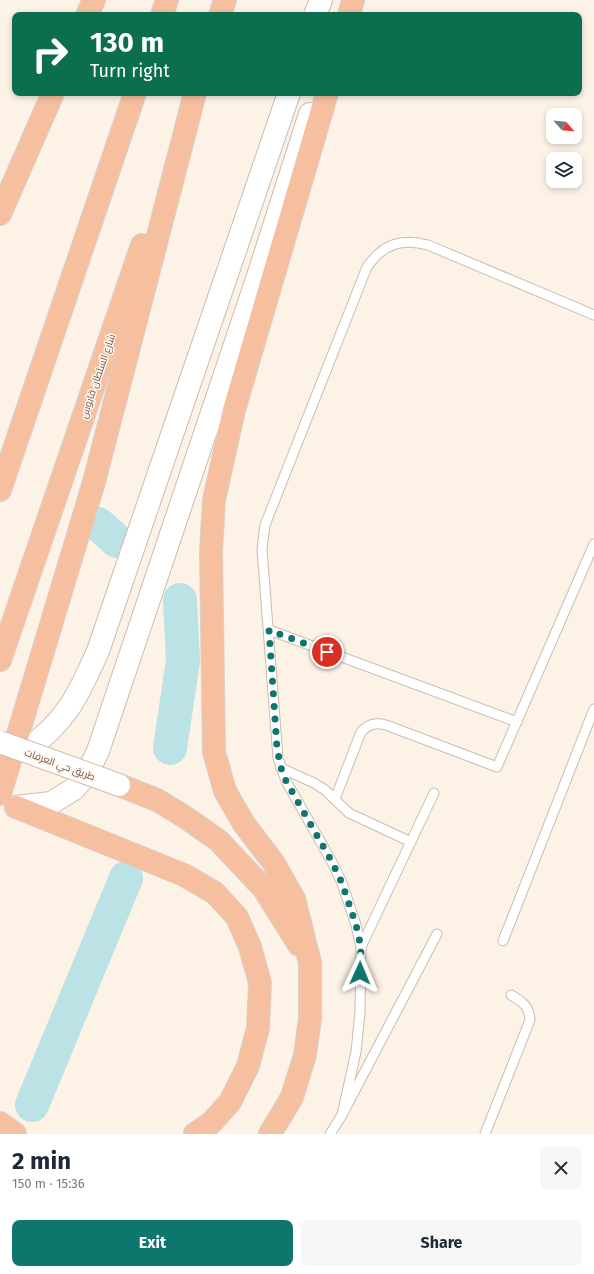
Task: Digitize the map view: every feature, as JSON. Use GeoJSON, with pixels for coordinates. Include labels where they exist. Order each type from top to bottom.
{"type":"FeatureCollection","features":[{"type":"Feature","properties":{"kind":"highway"},"geometry":{"type":"LineString","coordinates":[[88,12],[94,0]]}},
{"type":"Feature","properties":{"kind":"highway"},"geometry":{"type":"LineString","coordinates":[[163,12],[167,0]]}},
{"type":"Feature","properties":{"kind":"highway"},"geometry":{"type":"LineString","coordinates":[[221,12],[225,0]]}},
{"type":"Feature","properties":{"kind":"highway"},"geometry":{"type":"LineString","coordinates":[[350,12],[353,0]]}},
{"type":"Feature","properties":{"kind":"highway"},"geometry":{"type":"LineString","coordinates":[[0,214],[52,96]]}},
{"type":"Feature","properties":{"kind":"highway"},"geometry":{"type":"LineString","coordinates":[[0,490],[134,96]]}},
{"type":"Feature","properties":{"kind":"highway"},"geometry":{"type":"LineString","coordinates":[[193,96],[94,482],[8,800],[184,875],[215,893],[237,916],[250,947],[260,983],[258,1028],[248,1066],[230,1102],[211,1122],[195,1134]]}},
{"type":"Feature","properties":{"kind":"highway","name":"شارع السلطان قابوس"},"geometry":{"type":"LineString","coordinates":[[0,660],[193,96]]}},
{"type":"Feature","properties":{"kind":"highway"},"geometry":{"type":"LineString","coordinates":[[273,883],[273,862],[244,824],[225,791],[214,752],[212,552],[214,500],[234,410],[325,96]]}},
{"type":"Feature","properties":{"kind":"highway"},"geometry":{"type":"LineString","coordinates":[[0,226],[17,177]]}},
{"type":"Feature","properties":{"kind":"highway"},"geometry":{"type":"LineString","coordinates":[[119,785],[157,800],[185,817],[220,841],[294,899],[310,964],[310,1018],[305,1055],[292,1097],[270,1134]]}},
{"type":"Feature","properties":{"kind":"highway"},"geometry":{"type":"LineString","coordinates":[[0,1123],[15,1134]]}},
{"type":"Feature","properties":{"kind":"street"},"geometry":{"type":"LineString","coordinates":[[317,12],[321,0]]}},
{"type":"Feature","properties":{"kind":"street"},"geometry":{"type":"LineString","coordinates":[[343,12],[348,0]]}},
{"type":"Feature","properties":{"kind":"street"},"geometry":{"type":"LineString","coordinates":[[25,751],[42,740],[58,725],[79,694],[98,651],[288,96]]}},
{"type":"Feature","properties":{"kind":"street"},"geometry":{"type":"LineString","coordinates":[[8,800],[51,803],[74,789],[87,774],[98,751],[258,276],[316,96]]}},
{"type":"Feature","properties":{"kind":"street","name":"طريق حي العرفات"},"geometry":{"type":"LineString","coordinates":[[0,742],[119,785]]}},
{"type":"Feature","properties":{"kind":"lane"},"geometry":{"type":"LineString","coordinates":[[342,1115],[356,1052],[360,1012],[361,947],[356,925],[342,883],[332,862],[286,781],[281,768],[277,748],[262,549],[265,526],[367,267],[382,250],[404,242],[416,242],[428,245],[594,315]]}},
{"type":"Feature","properties":{"kind":"lane"},"geometry":{"type":"LineString","coordinates":[[335,799],[361,732],[366,726],[372,723],[386,725],[497,767],[594,544]]}},
{"type":"Feature","properties":{"kind":"lane"},"geometry":{"type":"LineString","coordinates":[[269,630],[517,722]]}},
{"type":"Feature","properties":{"kind":"lane"},"geometry":{"type":"LineString","coordinates":[[503,941],[594,709]]}},
{"type":"Feature","properties":{"kind":"lane"},"geometry":{"type":"LineString","coordinates":[[281,768],[314,783],[335,799],[349,813],[411,842]]}},
{"type":"Feature","properties":{"kind":"lane"},"geometry":{"type":"LineString","coordinates":[[361,947],[434,793]]}},
{"type":"Feature","properties":{"kind":"lane"},"geometry":{"type":"LineString","coordinates":[[330,1134],[342,1115],[437,934]]}},
{"type":"Feature","properties":{"kind":"lane"},"geometry":{"type":"LineString","coordinates":[[485,1134],[530,1020],[529,1011],[524,1003],[511,995]]}},
{"type":"Feature","properties":{"kind":"waterway"},"geometry":{"type":"LineString","coordinates":[[98,524],[117,541]]}},
{"type":"Feature","properties":{"kind":"waterway"},"geometry":{"type":"LineString","coordinates":[[170,748],[183,661],[180,600]]}},
{"type":"Feature","properties":{"kind":"waterway"},"geometry":{"type":"LineString","coordinates":[[32,1105],[126,878]]}},
{"type":"Feature","properties":{"kind":"route"},"geometry":{"type":"LineString","coordinates":[[327,652],[269,630],[278,758],[286,781],[332,862],[342,883],[350,904],[361,947],[360,973]]}}]}
